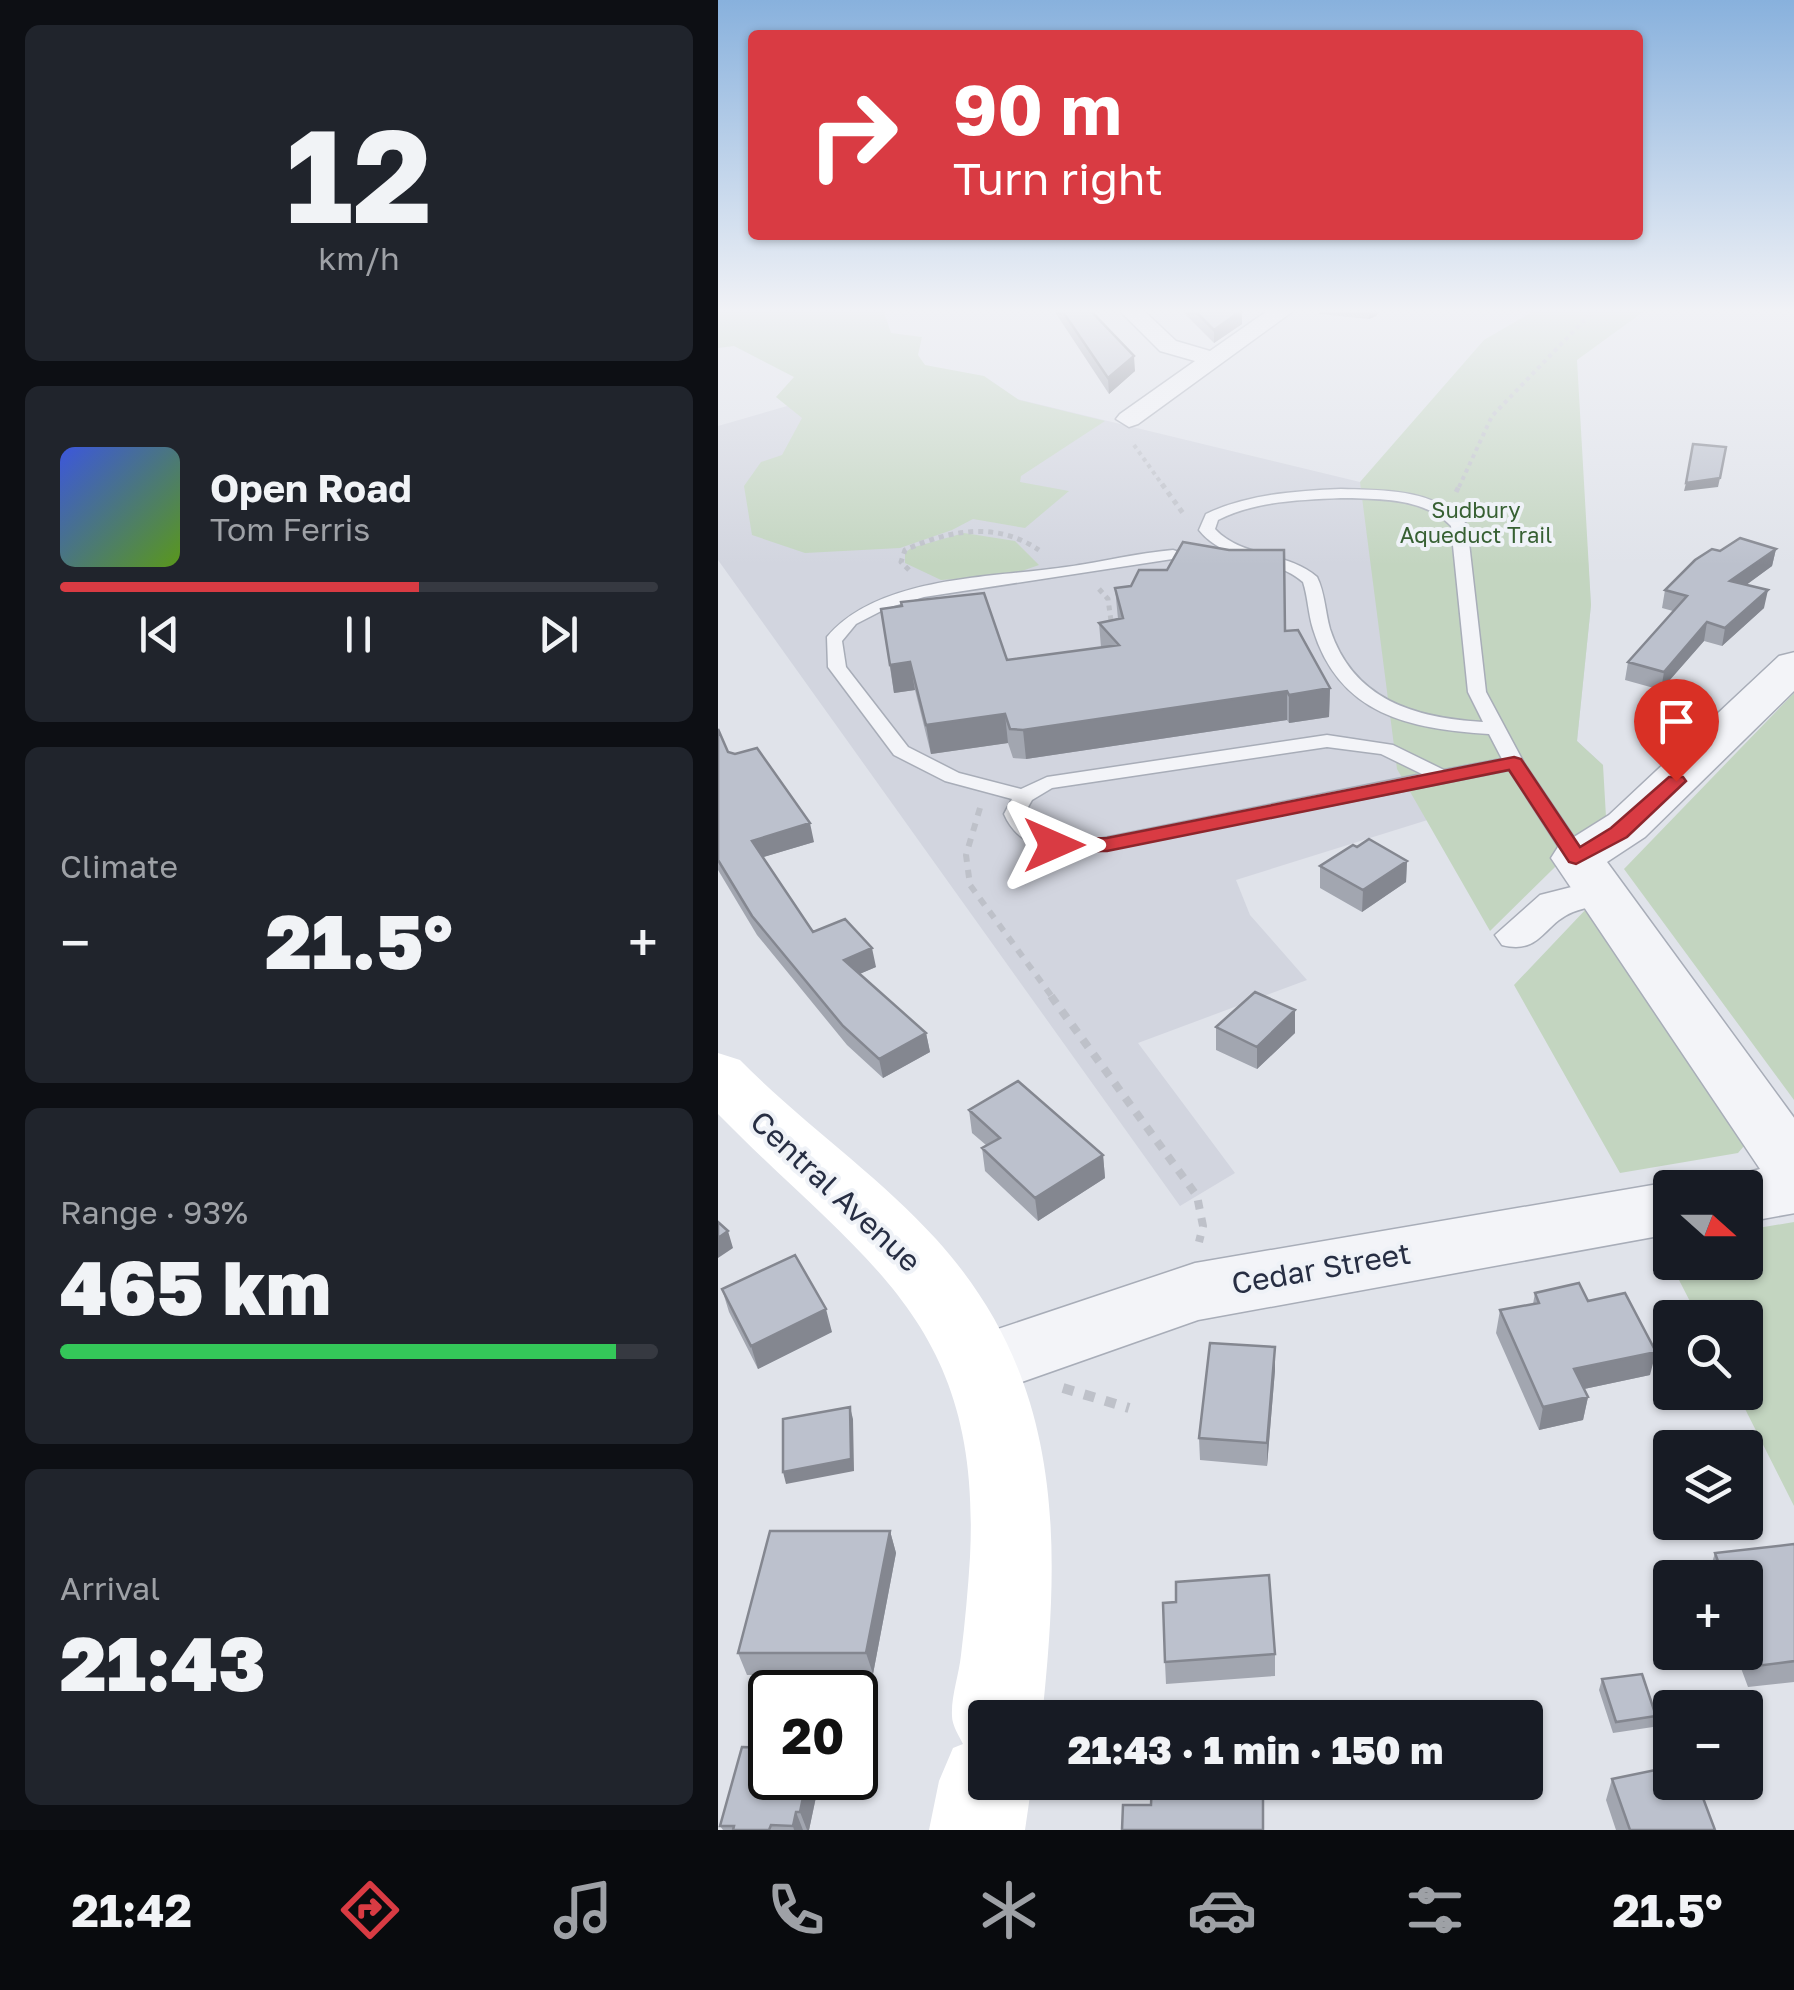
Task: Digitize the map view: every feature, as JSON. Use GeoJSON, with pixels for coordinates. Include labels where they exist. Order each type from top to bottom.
{"type":"FeatureCollection","features":[{"type":"Feature","properties":{"kind":"main road","name":"Central Avenue"},"geometry":{"type":"LineString","coordinates":[[718,1075],[753,1114],[915,1262],[946,1302],[982,1365],[1006,1445],[1013,1512],[1013,1584],[999,1700]]}},
{"type":"Feature","properties":{"kind":"main road"},"geometry":{"type":"LineString","coordinates":[[977,1830],[983,1800]]}},
{"type":"Feature","properties":{"kind":"street"},"geometry":{"type":"LineString","coordinates":[[1129,419],[1165,394]]}},
{"type":"Feature","properties":{"kind":"street"},"geometry":{"type":"LineString","coordinates":[[1517,935],[1588,875],[1627,826],[1794,665]]}},
{"type":"Feature","properties":{"kind":"street"},"geometry":{"type":"LineString","coordinates":[[1588,875],[1794,1169]]}},
{"type":"Feature","properties":{"kind":"street"},"geometry":{"type":"LineString","coordinates":[[1763,1194],[1794,1188]]}},
{"type":"Feature","properties":{"kind":"street","name":"Cedar Street"},"geometry":{"type":"LineString","coordinates":[[982,1365],[1195,1292],[1653,1211]]}},
{"type":"Feature","properties":{"kind":"lane"},"geometry":{"type":"LineString","coordinates":[[1152,580],[1207,530],[1212,517],[1246,502],[1380,494],[1437,504],[1455,515],[1460,525],[1477,692],[1514,763],[1588,875]]}},
{"type":"Feature","properties":{"kind":"lane"},"geometry":{"type":"LineString","coordinates":[[1024,796],[952,778],[901,751],[833,660],[838,634],[867,611],[915,594],[1137,558],[1192,545],[1306,574],[1315,588],[1329,644],[1360,692],[1376,706],[1415,722],[1493,728]]}},
{"type":"Feature","properties":{"kind":"lane"},"geometry":{"type":"LineString","coordinates":[[1442,776],[1386,749],[1327,741],[1064,779],[1024,796],[1014,814],[1024,832],[1054,845],[1089,847],[1514,763]]}},
{"type":"Feature","properties":{"kind":"path"},"geometry":{"type":"LineString","coordinates":[[1437,504],[1462,487],[1476,446],[1492,416],[1513,394]]}},
{"type":"Feature","properties":{"kind":"path"},"geometry":{"type":"LineString","coordinates":[[1129,419],[1124,426],[1127,434],[1188,520],[1183,532],[1137,558]]}},
{"type":"Feature","properties":{"kind":"path"},"geometry":{"type":"LineString","coordinates":[[993,790],[980,807],[966,848],[970,885],[1197,1196],[1203,1226],[1197,1248]]}},
{"type":"Feature","properties":{"kind":"path"},"geometry":{"type":"LineString","coordinates":[[1062,1388],[1129,1408]]}},
{"type":"Feature","properties":{"kind":"shaded area"},"geometry":{"type":"Polygon","coordinates":[[[827,394],[998,394],[1360,482],[1584,501],[1591,605],[1577,741],[1603,765],[1236,880],[1250,915],[1307,980],[1138,1043],[1235,1173],[1180,1206],[718,560],[718,426],[827,394]]]}},
{"type":"Feature","properties":{"kind":"green space"},"geometry":{"type":"Polygon","coordinates":[[[1011,394],[1019,400],[1105,421],[1021,476],[1020,482],[1069,491],[1025,528],[973,519],[900,548],[805,553],[752,535],[744,486],[761,462],[782,455],[802,418],[776,397],[1011,394]]]}},
{"type":"Feature","properties":{"kind":"green space","name":"Sudbury Aqueduct Trail"},"geometry":{"type":"Polygon","coordinates":[[[1436,394],[1579,394],[1591,605],[1577,741],[1603,765],[1606,817],[1490,931],[1397,769],[1360,482],[1436,394]]]}},
{"type":"Feature","properties":{"kind":"green space"},"geometry":{"type":"Polygon","coordinates":[[[964,533],[1015,541],[1039,565],[1010,575],[941,580],[905,563],[905,553],[911,548],[964,533]]]}},
{"type":"Feature","properties":{"kind":"green space"},"geometry":{"type":"Polygon","coordinates":[[[1794,693],[1794,1100],[1624,869],[1794,693]]]}},
{"type":"Feature","properties":{"kind":"green space"},"geometry":{"type":"Polygon","coordinates":[[[1588,907],[1744,1146],[1738,1153],[1620,1173],[1514,985],[1588,907]]]}},
{"type":"Feature","properties":{"kind":"green space"},"geometry":{"type":"Polygon","coordinates":[[[1795,1222],[1794,1506],[1763,1445],[1763,1430],[1756,1430],[1746,1410],[1763,1410],[1763,1300],[1689,1300],[1679,1280],[1763,1280],[1763,1227],[1795,1222]]]}},
{"type":"Feature","properties":{"kind":"building"},"geometry":{"type":"Polygon","coordinates":[[[1693,444],[1726,447],[1720,478],[1686,483],[1693,444]]]}},
{"type":"Feature","properties":{"kind":"building"},"geometry":{"type":"Polygon","coordinates":[[[1740,538],[1776,549],[1730,581],[1768,590],[1725,628],[1707,622],[1664,672],[1628,662],[1687,596],[1665,590],[1695,560],[1740,538]]]}},
{"type":"Feature","properties":{"kind":"building"},"geometry":{"type":"Polygon","coordinates":[[[1183,542],[1229,550],[1284,550],[1285,631],[1298,630],[1330,688],[1023,730],[1010,729],[1005,714],[926,725],[910,662],[890,665],[881,609],[902,606],[901,602],[984,593],[1007,660],[1119,645],[1099,623],[1123,618],[1115,588],[1131,586],[1139,570],[1167,570],[1183,542]]]}},
{"type":"Feature","properties":{"kind":"building"},"geometry":{"type":"Polygon","coordinates":[[[718,729],[728,752],[757,748],[810,823],[752,841],[813,932],[845,919],[872,948],[844,960],[926,1033],[879,1059],[843,1026],[752,916],[718,860],[718,729]]]}},
{"type":"Feature","properties":{"kind":"building"},"geometry":{"type":"Polygon","coordinates":[[[1369,839],[1407,861],[1363,890],[1320,866],[1353,845],[1357,847],[1369,839]]]}},
{"type":"Feature","properties":{"kind":"building"},"geometry":{"type":"Polygon","coordinates":[[[1255,992],[1295,1010],[1257,1047],[1216,1027],[1255,992]]]}},
{"type":"Feature","properties":{"kind":"building"},"geometry":{"type":"Polygon","coordinates":[[[1018,1081],[1103,1155],[1035,1198],[982,1148],[1000,1138],[969,1110],[1018,1081]]]}},
{"type":"Feature","properties":{"kind":"building"},"geometry":{"type":"Polygon","coordinates":[[[718,1222],[728,1231],[718,1238],[718,1222]]]}},
{"type":"Feature","properties":{"kind":"building"},"geometry":{"type":"Polygon","coordinates":[[[795,1255],[826,1309],[751,1346],[722,1289],[795,1255]]]}},
{"type":"Feature","properties":{"kind":"building"},"geometry":{"type":"Polygon","coordinates":[[[1579,1283],[1588,1301],[1625,1293],[1653,1353],[1574,1369],[1588,1397],[1543,1407],[1500,1310],[1539,1303],[1535,1293],[1579,1283]]]}},
{"type":"Feature","properties":{"kind":"building"},"geometry":{"type":"Polygon","coordinates":[[[1210,1343],[1275,1347],[1267,1443],[1199,1438],[1210,1343]]]}},
{"type":"Feature","properties":{"kind":"building"},"geometry":{"type":"Polygon","coordinates":[[[850,1407],[851,1459],[783,1472],[783,1419],[850,1407]]]}},
{"type":"Feature","properties":{"kind":"building"},"geometry":{"type":"Polygon","coordinates":[[[770,1531],[890,1531],[866,1653],[738,1653],[770,1531]]]}},
{"type":"Feature","properties":{"kind":"building"},"geometry":{"type":"Polygon","coordinates":[[[1795,1544],[1795,1661],[1763,1665],[1763,1560],[1718,1560],[1715,1553],[1795,1544]]]}},
{"type":"Feature","properties":{"kind":"building"},"geometry":{"type":"Polygon","coordinates":[[[1269,1575],[1275,1654],[1165,1662],[1163,1603],[1176,1602],[1176,1582],[1269,1575]]]}},
{"type":"Feature","properties":{"kind":"building"},"geometry":{"type":"Polygon","coordinates":[[[1642,1674],[1653,1716],[1616,1722],[1602,1679],[1642,1674]]]}},
{"type":"Feature","properties":{"kind":"building"},"geometry":{"type":"Polygon","coordinates":[[[742,1747],[748,1747],[748,1800],[802,1800],[793,1826],[733,1830],[734,1826],[720,1826],[742,1747]]]}},
{"type":"Feature","properties":{"kind":"building"},"geometry":{"type":"Polygon","coordinates":[[[1653,1771],[1653,1800],[1704,1800],[1715,1830],[1630,1830],[1612,1779],[1653,1771]]]}},
{"type":"Feature","properties":{"kind":"building"},"geometry":{"type":"Polygon","coordinates":[[[1151,1800],[1263,1800],[1263,1830],[1122,1830],[1123,1805],[1151,1805],[1151,1800]]]}},
{"type":"Feature","properties":{"kind":"route"},"geometry":{"type":"LineString","coordinates":[[1054,845],[1107,844],[1514,763],[1576,858],[1619,833],[1676,781]]}}]}
